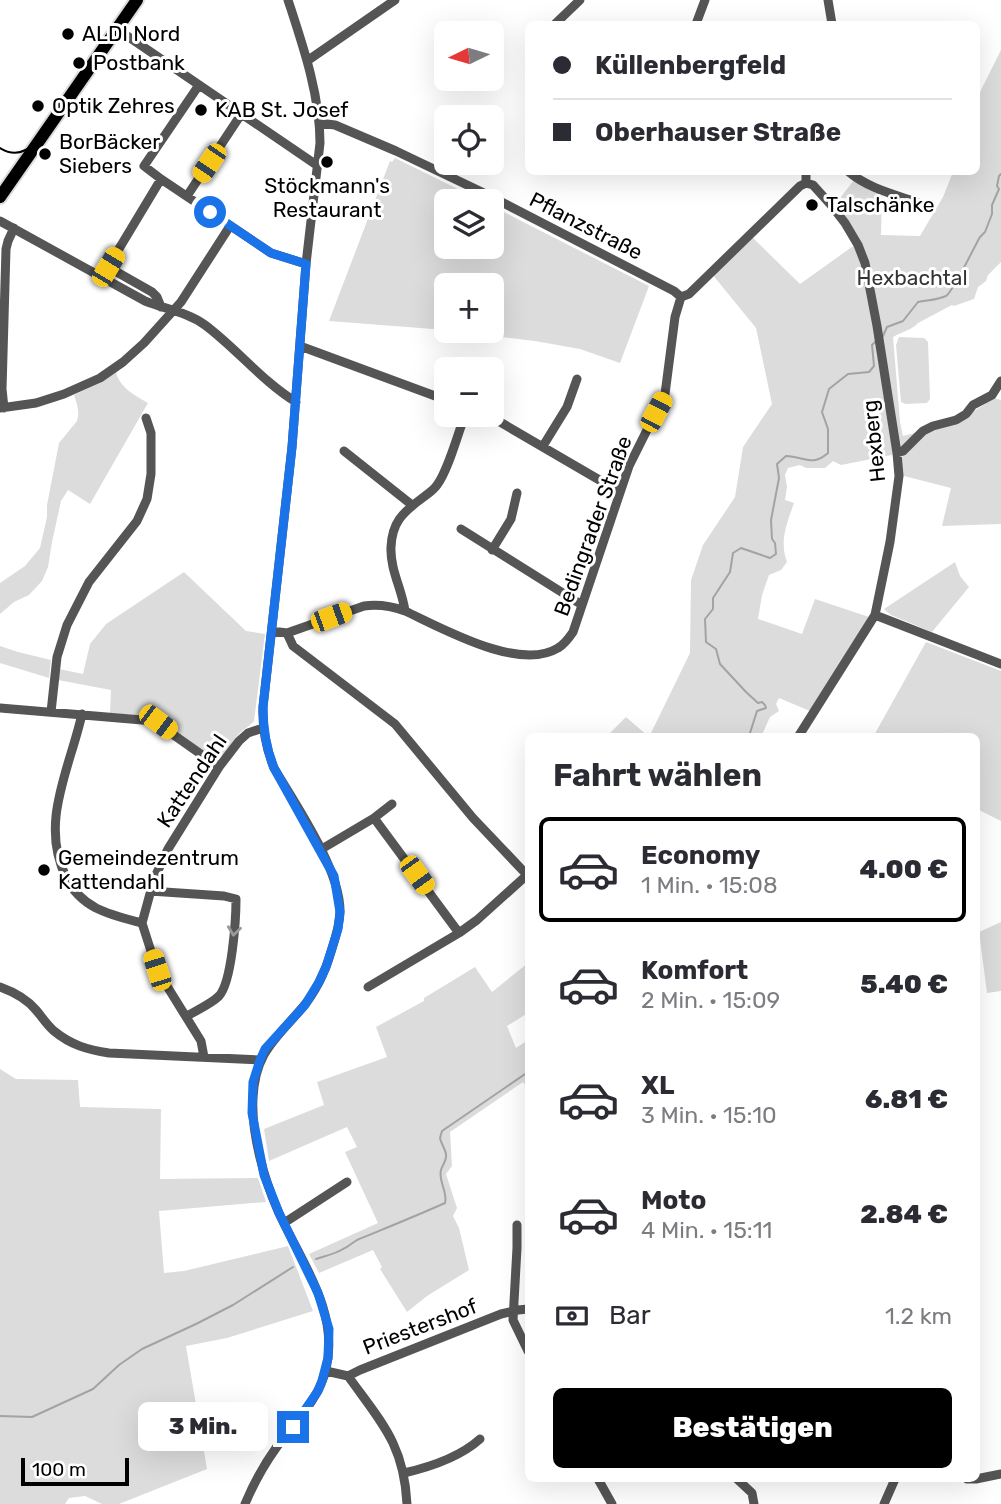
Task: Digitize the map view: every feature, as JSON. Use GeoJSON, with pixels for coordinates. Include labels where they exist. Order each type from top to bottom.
{"type":"FeatureCollection","features":[{"type":"Feature","properties":{"kind":"main road"},"geometry":{"type":"LineString","coordinates":[[0,197],[136,0]]}},
{"type":"Feature","properties":{"kind":"street"},"geometry":{"type":"LineString","coordinates":[[245,1504],[276,1448],[318,1391],[326,1371],[330,1343],[326,1318],[313,1281],[264,1175],[252,1113],[253,1082],[260,1060],[265,1049],[305,1005],[315,988],[326,967],[338,929],[340,912],[334,876],[274,768],[263,728],[263,707],[296,402],[306,264],[320,144],[319,124],[307,61],[288,0]]}},
{"type":"Feature","properties":{"kind":"street"},"geometry":{"type":"LineString","coordinates":[[307,61],[395,0]]}},
{"type":"Feature","properties":{"kind":"street"},"geometry":{"type":"LineString","coordinates":[[558,21],[580,0]]}},
{"type":"Feature","properties":{"kind":"street"},"geometry":{"type":"LineString","coordinates":[[697,21],[705,0]]}},
{"type":"Feature","properties":{"kind":"street"},"geometry":{"type":"LineString","coordinates":[[828,0],[832,21]]}},
{"type":"Feature","properties":{"kind":"street"},"geometry":{"type":"LineString","coordinates":[[117,29],[318,166]]}},
{"type":"Feature","properties":{"kind":"street"},"geometry":{"type":"LineString","coordinates":[[199,85],[144,166],[271,253],[306,264]]}},
{"type":"Feature","properties":{"kind":"street"},"geometry":{"type":"LineString","coordinates":[[187,196],[242,113]]}},
{"type":"Feature","properties":{"kind":"street","name":"Pflanzstraße"},"geometry":{"type":"LineString","coordinates":[[319,124],[335,125],[396,150],[606,255],[681,297]]}},
{"type":"Feature","properties":{"kind":"street"},"geometry":{"type":"LineString","coordinates":[[681,297],[689,294],[790,195],[806,183],[806,175]]}},
{"type":"Feature","properties":{"kind":"street"},"geometry":{"type":"LineString","coordinates":[[853,175],[876,188],[922,204]]}},
{"type":"Feature","properties":{"kind":"street"},"geometry":{"type":"LineString","coordinates":[[102,277],[161,179]]}},
{"type":"Feature","properties":{"kind":"street","name":"Hexberg"},"geometry":{"type":"LineString","coordinates":[[801,733],[875,615],[890,542],[899,476],[870,281],[865,263],[858,245],[831,205],[813,186],[806,183]]}},
{"type":"Feature","properties":{"kind":"street"},"geometry":{"type":"LineString","coordinates":[[0,221],[145,301],[174,310],[203,324],[281,393],[296,402]]}},
{"type":"Feature","properties":{"kind":"street"},"geometry":{"type":"LineString","coordinates":[[14,228],[6,249],[2,408],[50,399],[75,390],[100,378],[134,353],[181,302],[230,226]]}},
{"type":"Feature","properties":{"kind":"street"},"geometry":{"type":"LineString","coordinates":[[108,267],[152,292],[161,307]]}},
{"type":"Feature","properties":{"kind":"street","name":"Bedingrader Straße"},"geometry":{"type":"LineString","coordinates":[[272,631],[287,633],[364,606],[376,605],[396,607],[498,651],[518,654],[545,653],[566,642],[573,632],[628,466],[666,394],[675,317],[681,297]]}},
{"type":"Feature","properties":{"kind":"street"},"geometry":{"type":"LineString","coordinates":[[300,346],[434,396]]}},
{"type":"Feature","properties":{"kind":"street"},"geometry":{"type":"LineString","coordinates":[[543,446],[567,407],[577,379]]}},
{"type":"Feature","properties":{"kind":"street"},"geometry":{"type":"LineString","coordinates":[[897,453],[903,451],[923,431],[966,414],[973,405],[992,395],[1001,381]]}},
{"type":"Feature","properties":{"kind":"street"},"geometry":{"type":"LineString","coordinates":[[51,712],[57,657],[67,625],[89,582],[137,522],[146,499],[151,474],[151,433],[146,418]]}},
{"type":"Feature","properties":{"kind":"street"},"geometry":{"type":"LineString","coordinates":[[504,424],[620,492]]}},
{"type":"Feature","properties":{"kind":"street"},"geometry":{"type":"LineString","coordinates":[[405,611],[394,574],[391,548],[396,522],[412,505],[436,487],[443,476],[461,427]]}},
{"type":"Feature","properties":{"kind":"street"},"geometry":{"type":"LineString","coordinates":[[344,451],[412,505]]}},
{"type":"Feature","properties":{"kind":"street"},"geometry":{"type":"LineString","coordinates":[[492,550],[511,519],[517,493]]}},
{"type":"Feature","properties":{"kind":"street"},"geometry":{"type":"LineString","coordinates":[[461,529],[582,605]]}},
{"type":"Feature","properties":{"kind":"street"},"geometry":{"type":"LineString","coordinates":[[875,615],[1001,664]]}},
{"type":"Feature","properties":{"kind":"street"},"geometry":{"type":"LineString","coordinates":[[287,633],[293,646],[395,724],[473,818],[525,872]]}},
{"type":"Feature","properties":{"kind":"street"},"geometry":{"type":"LineString","coordinates":[[0,708],[158,722],[219,768]]}},
{"type":"Feature","properties":{"kind":"street"},"geometry":{"type":"LineString","coordinates":[[82,714],[55,815],[58,857],[69,883],[85,901],[142,923],[157,970],[201,1041],[204,1057]]}},
{"type":"Feature","properties":{"kind":"street","name":"Kattendahl"},"geometry":{"type":"LineString","coordinates":[[142,923],[150,891],[167,849],[219,768],[244,736],[263,728]]}},
{"type":"Feature","properties":{"kind":"street"},"geometry":{"type":"LineString","coordinates":[[320,850],[374,818],[392,804]]}},
{"type":"Feature","properties":{"kind":"street"},"geometry":{"type":"LineString","coordinates":[[374,818],[459,933]]}},
{"type":"Feature","properties":{"kind":"street"},"geometry":{"type":"LineString","coordinates":[[368,987],[459,933],[525,878]]}},
{"type":"Feature","properties":{"kind":"street"},"geometry":{"type":"LineString","coordinates":[[150,891],[236,899],[236,925],[225,986],[219,996],[187,1016]]}},
{"type":"Feature","properties":{"kind":"street"},"geometry":{"type":"LineString","coordinates":[[0,987],[11,990],[27,1001],[52,1029],[84,1049],[109,1053],[260,1060]]}},
{"type":"Feature","properties":{"kind":"street"},"geometry":{"type":"LineString","coordinates":[[284,1223],[347,1182]]}},
{"type":"Feature","properties":{"kind":"street"},"geometry":{"type":"LineString","coordinates":[[517,1225],[513,1311],[514,1324],[525,1345]]}},
{"type":"Feature","properties":{"kind":"street","name":"Priestershof"},"geometry":{"type":"LineString","coordinates":[[326,1371],[348,1376],[513,1311],[525,1309]]}},
{"type":"Feature","properties":{"kind":"street"},"geometry":{"type":"LineString","coordinates":[[348,1376],[387,1429],[404,1473],[407,1504]]}},
{"type":"Feature","properties":{"kind":"street"},"geometry":{"type":"LineString","coordinates":[[404,1473],[426,1468],[469,1449],[480,1439]]}},
{"type":"Feature","properties":{"kind":"street"},"geometry":{"type":"LineString","coordinates":[[980,1478],[1001,1474]]}},
{"type":"Feature","properties":{"kind":"street"},"geometry":{"type":"LineString","coordinates":[[600,1482],[612,1504]]}},
{"type":"Feature","properties":{"kind":"street"},"geometry":{"type":"LineString","coordinates":[[740,1482],[752,1493],[754,1504]]}},
{"type":"Feature","properties":{"kind":"street"},"geometry":{"type":"LineString","coordinates":[[884,1504],[894,1482]]}},
{"type":"Feature","properties":{"kind":"green space","name":"Hexbachtal"},"geometry":{"type":"Polygon","coordinates":[[[1001,50],[1001,262],[978,287],[974,299],[952,305],[893,337],[903,436],[958,422],[994,398],[1001,400],[1001,524],[942,526],[951,488],[900,475],[903,452],[841,465],[833,461],[825,468],[806,468],[800,465],[788,468],[785,475],[785,500],[794,503],[784,539],[787,562],[781,570],[769,575],[758,619],[802,634],[815,599],[869,617],[810,711],[779,698],[776,704],[779,711],[770,717],[763,733],[651,733],[690,653],[691,580],[703,545],[735,497],[743,447],[772,404],[756,328],[712,274],[751,236],[800,284],[856,244],[831,204],[840,198],[855,179],[882,191],[881,235],[920,236],[943,197],[952,175],[980,175],[981,90],[1001,50]]]}},
{"type":"Feature","properties":{"kind":"green space"},"geometry":{"type":"Polygon","coordinates":[[[395,158],[458,189],[434,189],[434,259],[504,259],[504,212],[649,286],[620,363],[580,349],[504,337],[504,273],[434,273],[434,329],[329,321],[390,161],[395,158]]]}},
{"type":"Feature","properties":{"kind":"green space"},"geometry":{"type":"Polygon","coordinates":[[[899,337],[924,338],[928,342],[930,399],[927,403],[901,402],[896,345],[899,337]]]}},
{"type":"Feature","properties":{"kind":"green space"},"geometry":{"type":"Polygon","coordinates":[[[116,371],[124,386],[148,403],[90,504],[68,490],[61,501],[48,567],[42,581],[29,595],[14,602],[0,614],[0,583],[25,566],[40,548],[59,443],[78,417],[74,395],[116,371]]]}},
{"type":"Feature","properties":{"kind":"green space"},"geometry":{"type":"Polygon","coordinates":[[[955,562],[960,576],[969,587],[932,632],[891,615],[884,609],[955,562]]]}},
{"type":"Feature","properties":{"kind":"green space"},"geometry":{"type":"Polygon","coordinates":[[[184,572],[246,631],[265,634],[254,721],[237,736],[224,754],[217,758],[213,758],[158,717],[110,713],[111,690],[58,680],[59,669],[83,674],[90,644],[106,624],[184,572]]]}},
{"type":"Feature","properties":{"kind":"green space"},"geometry":{"type":"Polygon","coordinates":[[[926,642],[1001,671],[1001,821],[980,810],[980,733],[875,733],[926,642]]]}},
{"type":"Feature","properties":{"kind":"green space"},"geometry":{"type":"Polygon","coordinates":[[[0,646],[51,660],[49,678],[0,663],[0,646]]]}},
{"type":"Feature","properties":{"kind":"green space"},"geometry":{"type":"Polygon","coordinates":[[[626,717],[645,733],[610,733],[626,717]]]}},
{"type":"Feature","properties":{"kind":"green space"},"geometry":{"type":"Polygon","coordinates":[[[1001,922],[1001,991],[987,993],[980,932],[1001,922]]]}},
{"type":"Feature","properties":{"kind":"green space"},"geometry":{"type":"Polygon","coordinates":[[[525,965],[525,1015],[507,1026],[516,1048],[525,1042],[525,1085],[523,1082],[450,1132],[452,1166],[446,1174],[457,1208],[453,1216],[459,1228],[469,1270],[407,1312],[380,1269],[382,1267],[373,1250],[319,1273],[309,1254],[378,1223],[345,1152],[357,1147],[347,1127],[269,1161],[264,1129],[324,1105],[317,1082],[387,1057],[376,1027],[424,1001],[424,998],[475,967],[492,992],[525,965]]]}},
{"type":"Feature","properties":{"kind":"green space"},"geometry":{"type":"Polygon","coordinates":[[[0,1069],[16,1079],[78,1080],[80,1107],[161,1109],[160,1179],[258,1178],[266,1202],[159,1211],[164,1273],[184,1271],[288,1246],[313,1311],[227,1338],[186,1346],[207,1469],[119,1504],[102,1504],[85,1496],[69,1498],[65,1504],[0,1504],[0,1069]]]}},
{"type":"Feature","properties":{"kind":"waterway"},"geometry":{"type":"LineString","coordinates":[[883,336],[887,327],[903,321],[918,302],[949,293],[985,232],[1001,174]]}},
{"type":"Feature","properties":{"kind":"waterway"},"geometry":{"type":"LineString","coordinates":[[750,733],[757,711],[766,708],[765,705],[758,703],[720,664],[716,649],[706,642],[705,619],[713,609],[713,598],[730,572],[733,553],[741,548],[770,558],[776,554],[771,520],[779,478],[777,464],[786,456],[817,460],[828,453],[828,429],[822,412],[829,389],[848,374],[869,372],[874,366],[872,345],[876,341]]}},
{"type":"Feature","properties":{"kind":"waterway"},"geometry":{"type":"LineString","coordinates":[[316,1259],[445,1203],[440,1174],[446,1156],[440,1138],[442,1131],[525,1074]]}},
{"type":"Feature","properties":{"kind":"waterway"},"geometry":{"type":"LineString","coordinates":[[0,1416],[32,1417],[93,1389],[119,1365],[142,1349],[233,1305],[293,1267]]}},
{"type":"Feature","properties":{"kind":"tram line"},"geometry":{"type":"LineString","coordinates":[[0,200],[138,0]]}},
{"type":"Feature","properties":{"kind":"tram line"},"geometry":{"type":"LineString","coordinates":[[0,148],[19,152],[35,143]]}},
{"type":"Feature","properties":{"kind":"place","name":"ALDI Nord"},"geometry":{"type":"Point","coordinates":[68,34]}},
{"type":"Feature","properties":{"kind":"place","name":"Postbank"},"geometry":{"type":"Point","coordinates":[79,63]}},
{"type":"Feature","properties":{"kind":"place","name":"Optik Zehres"},"geometry":{"type":"Point","coordinates":[38,106]}},
{"type":"Feature","properties":{"kind":"place","name":"KAB St. Josef"},"geometry":{"type":"Point","coordinates":[201,110]}},
{"type":"Feature","properties":{"kind":"place","name":"BorBäcker Siebers"},"geometry":{"type":"Point","coordinates":[45,154]}},
{"type":"Feature","properties":{"kind":"place","name":"Stöckmann's Restaurant"},"geometry":{"type":"Point","coordinates":[327,162]}},
{"type":"Feature","properties":{"kind":"place","name":"Talschänke"},"geometry":{"type":"Point","coordinates":[812,205]}},
{"type":"Feature","properties":{"kind":"place","name":"Gemeindezentrum Kattendahl"},"geometry":{"type":"Point","coordinates":[44,870]}},
{"type":"Feature","properties":{"kind":"route"},"geometry":{"type":"LineString","coordinates":[[210,212],[271,253],[306,264],[292,447],[263,707],[263,728],[274,768],[334,876],[340,912],[338,929],[319,982],[305,1005],[265,1049],[260,1060],[253,1082],[252,1113],[264,1175],[279,1213],[308,1269],[329,1329],[326,1371],[318,1391],[293,1427]]}}]}
